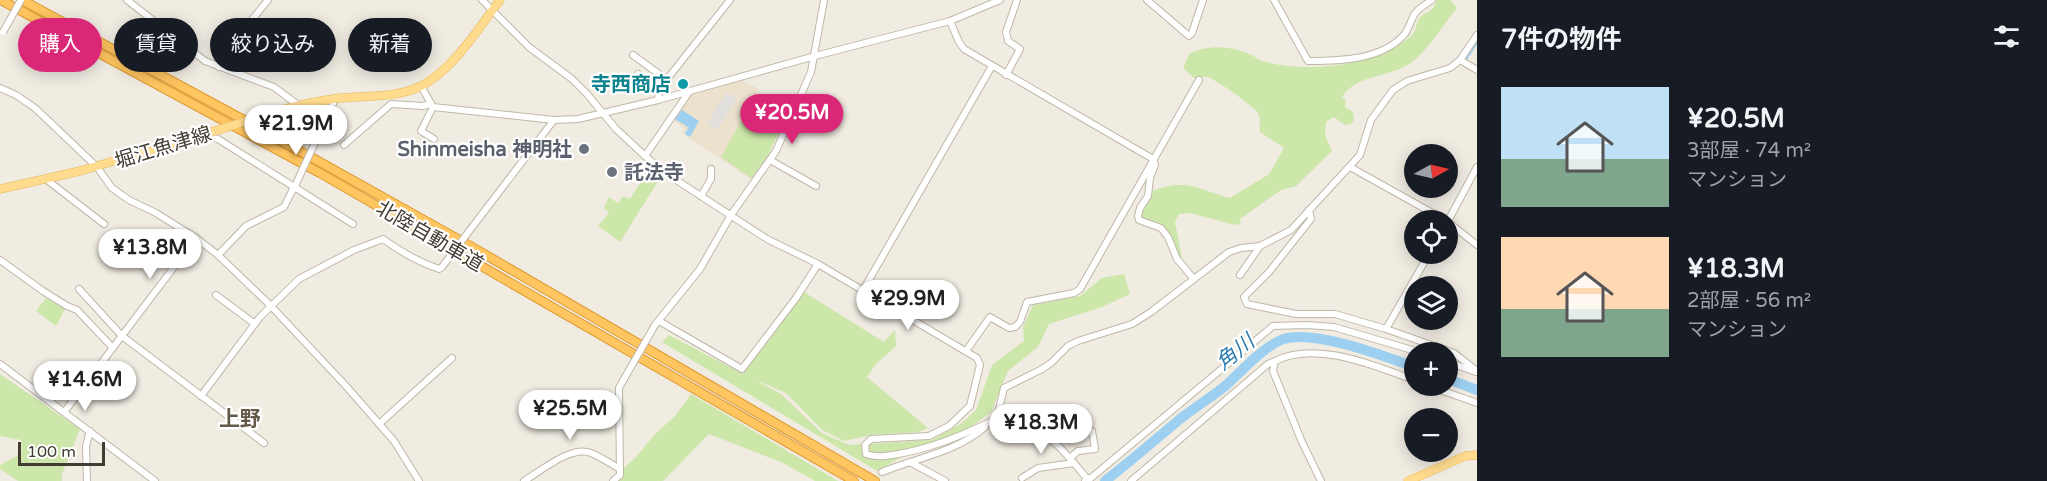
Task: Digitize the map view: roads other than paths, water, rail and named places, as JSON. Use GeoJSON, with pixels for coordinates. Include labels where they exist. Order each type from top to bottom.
{"type":"FeatureCollection","features":[{"type":"Feature","properties":{"kind":"highway","name":"北陸自動車道"},"geometry":{"type":"LineString","coordinates":[[1,0],[351,190],[854,481]]}},
{"type":"Feature","properties":{"kind":"highway","name":"北陸自動車道"},"geometry":{"type":"LineString","coordinates":[[22,0],[267,132],[457,239],[875,481]]}},
{"type":"Feature","properties":{"kind":"main road","name":"堀江魚津線"},"geometry":{"type":"LineString","coordinates":[[0,189],[97,167],[297,105],[386,94],[421,86],[455,58],[500,0]]}},
{"type":"Feature","properties":{"kind":"main road"},"geometry":{"type":"LineString","coordinates":[[1408,481],[1465,456],[1477,455]]}},
{"type":"Feature","properties":{"kind":"street"},"geometry":{"type":"LineString","coordinates":[[1,35],[22,0]]}},
{"type":"Feature","properties":{"kind":"street"},"geometry":{"type":"LineString","coordinates":[[127,0],[210,63]]}},
{"type":"Feature","properties":{"kind":"street"},"geometry":{"type":"LineString","coordinates":[[253,18],[268,0]]}},
{"type":"Feature","properties":{"kind":"street"},"geometry":{"type":"LineString","coordinates":[[482,0],[529,47],[572,79],[645,156],[767,239],[818,264],[862,292],[977,357],[980,364],[970,406],[965,413],[950,426],[929,436],[871,438],[865,445],[866,454],[874,458],[923,450],[961,437],[994,419],[1012,417],[1041,431],[1072,460],[1087,480],[1273,326],[1334,327],[1404,348]]}},
{"type":"Feature","properties":{"kind":"street"},"geometry":{"type":"LineString","coordinates":[[658,100],[659,91],[730,0]]}},
{"type":"Feature","properties":{"kind":"street"},"geometry":{"type":"LineString","coordinates":[[613,481],[620,475],[619,388],[657,323],[700,269],[731,215],[770,160],[806,87],[815,56],[824,0]]}},
{"type":"Feature","properties":{"kind":"street"},"geometry":{"type":"LineString","coordinates":[[344,145],[391,104],[432,106],[486,114],[555,120],[603,114],[950,21],[1000,0]]}},
{"type":"Feature","properties":{"kind":"street"},"geometry":{"type":"LineString","coordinates":[[1006,75],[1020,50],[1008,41],[1006,32],[1017,0]]}},
{"type":"Feature","properties":{"kind":"street"},"geometry":{"type":"LineString","coordinates":[[1147,0],[1189,36],[1203,0]]}},
{"type":"Feature","properties":{"kind":"street"},"geometry":{"type":"LineString","coordinates":[[1274,0],[1308,62],[1339,62],[1361,57],[1392,45],[1407,31],[1415,13],[1432,0]]}},
{"type":"Feature","properties":{"kind":"street"},"geometry":{"type":"LineString","coordinates":[[950,21],[964,49],[1153,159],[1155,165],[1150,178],[1148,196],[1140,208],[1139,220],[1161,228],[1168,237],[1177,260],[1193,278]]}},
{"type":"Feature","properties":{"kind":"street"},"geometry":{"type":"LineString","coordinates":[[882,472],[953,447],[979,433],[994,419],[1004,388],[1052,363],[1068,346],[1132,324],[1229,252],[1260,246],[1291,230],[1360,155],[1371,120],[1393,90],[1407,81],[1450,68],[1460,60],[1477,35]]}},
{"type":"Feature","properties":{"kind":"street"},"geometry":{"type":"LineString","coordinates":[[633,55],[667,80]]}},
{"type":"Feature","properties":{"kind":"street"},"geometry":{"type":"LineString","coordinates":[[1460,60],[1477,70]]}},
{"type":"Feature","properties":{"kind":"street"},"geometry":{"type":"LineString","coordinates":[[862,292],[992,66]]}},
{"type":"Feature","properties":{"kind":"street"},"geometry":{"type":"LineString","coordinates":[[233,72],[274,87],[297,105]]}},
{"type":"Feature","properties":{"kind":"street"},"geometry":{"type":"LineString","coordinates":[[638,74],[659,91]]}},
{"type":"Feature","properties":{"kind":"street"},"geometry":{"type":"LineString","coordinates":[[966,351],[990,317],[1009,328],[1015,327],[1020,322],[1027,302],[1074,293],[1080,289],[1199,80]]}},
{"type":"Feature","properties":{"kind":"street"},"geometry":{"type":"LineString","coordinates":[[421,86],[432,106]]}},
{"type":"Feature","properties":{"kind":"street"},"geometry":{"type":"LineString","coordinates":[[0,88],[35,108],[97,167],[112,188],[196,238],[218,255],[270,305],[379,424],[394,441],[419,481]]}},
{"type":"Feature","properties":{"kind":"street"},"geometry":{"type":"LineString","coordinates":[[645,156],[689,92]]}},
{"type":"Feature","properties":{"kind":"street"},"geometry":{"type":"LineString","coordinates":[[218,255],[246,226],[284,207],[333,104],[333,99]]}},
{"type":"Feature","properties":{"kind":"street"},"geometry":{"type":"LineString","coordinates":[[432,106],[421,131],[434,139]]}},
{"type":"Feature","properties":{"kind":"street"},"geometry":{"type":"LineString","coordinates":[[201,396],[270,305],[299,279],[354,250],[382,239],[423,264],[440,269],[555,120]]}},
{"type":"Feature","properties":{"kind":"street"},"geometry":{"type":"LineString","coordinates":[[202,135],[218,139],[296,185],[353,224]]}},
{"type":"Feature","properties":{"kind":"street"},"geometry":{"type":"LineString","coordinates":[[770,160],[816,186]]}},
{"type":"Feature","properties":{"kind":"street"},"geometry":{"type":"LineString","coordinates":[[1350,167],[1427,210]]}},
{"type":"Feature","properties":{"kind":"street"},"geometry":{"type":"LineString","coordinates":[[1453,210],[1477,167]]}},
{"type":"Feature","properties":{"kind":"street"},"geometry":{"type":"LineString","coordinates":[[701,196],[711,180],[711,169]]}},
{"type":"Feature","properties":{"kind":"street"},"geometry":{"type":"LineString","coordinates":[[47,180],[104,224]]}},
{"type":"Feature","properties":{"kind":"street"},"geometry":{"type":"LineString","coordinates":[[1309,210],[1311,219],[1269,272],[1244,297],[1247,304],[1296,314],[1335,314],[1386,329],[1454,353],[1477,372]]}},
{"type":"Feature","properties":{"kind":"street"},"geometry":{"type":"LineString","coordinates":[[1458,230],[1477,245]]}},
{"type":"Feature","properties":{"kind":"street"},"geometry":{"type":"LineString","coordinates":[[65,411],[196,238]]}},
{"type":"Feature","properties":{"kind":"street"},"geometry":{"type":"LineString","coordinates":[[1240,275],[1260,246]]}},
{"type":"Feature","properties":{"kind":"street"},"geometry":{"type":"LineString","coordinates":[[0,260],[43,291],[77,310],[113,348]]}},
{"type":"Feature","properties":{"kind":"street"},"geometry":{"type":"LineString","coordinates":[[657,323],[742,369],[796,298],[818,264]]}},
{"type":"Feature","properties":{"kind":"street"},"geometry":{"type":"LineString","coordinates":[[1386,329],[1423,264]]}},
{"type":"Feature","properties":{"kind":"street"},"geometry":{"type":"LineString","coordinates":[[79,289],[122,336],[264,443]]}},
{"type":"Feature","properties":{"kind":"street"},"geometry":{"type":"LineString","coordinates":[[216,295],[255,324]]}},
{"type":"Feature","properties":{"kind":"street"},"geometry":{"type":"LineString","coordinates":[[1131,481],[1268,364],[1281,358],[1305,354],[1335,355],[1404,377]]}},
{"type":"Feature","properties":{"kind":"street"},"geometry":{"type":"LineString","coordinates":[[379,424],[452,358]]}},
{"type":"Feature","properties":{"kind":"street"},"geometry":{"type":"LineString","coordinates":[[1275,361],[1273,371],[1302,442],[1321,481]]}},
{"type":"Feature","properties":{"kind":"street"},"geometry":{"type":"LineString","coordinates":[[0,364],[155,481]]}},
{"type":"Feature","properties":{"kind":"street"},"geometry":{"type":"LineString","coordinates":[[1458,365],[1477,372]]}},
{"type":"Feature","properties":{"kind":"street"},"geometry":{"type":"LineString","coordinates":[[1457,396],[1477,403]]}},
{"type":"Feature","properties":{"kind":"street"},"geometry":{"type":"LineString","coordinates":[[87,481],[86,446],[90,431]]}},
{"type":"Feature","properties":{"kind":"street"},"geometry":{"type":"LineString","coordinates":[[1022,478],[1038,468],[1072,460],[1077,451],[1095,449],[1092,431]]}},
{"type":"Feature","properties":{"kind":"street"},"geometry":{"type":"LineString","coordinates":[[524,481],[578,451],[590,453],[620,469]]}},
{"type":"Feature","properties":{"kind":"street"},"geometry":{"type":"LineString","coordinates":[[910,462],[945,481]]}},
{"type":"Feature","properties":{"kind":"water"},"geometry":{"type":"Polygon","coordinates":[[[682,110],[699,121],[690,137],[685,134],[688,128],[691,129],[675,119],[682,110]]]}},
{"type":"Feature","properties":{"kind":"waterway"},"geometry":{"type":"LineString","coordinates":[[1466,60],[1477,43]]}},
{"type":"Feature","properties":{"kind":"waterway","name":"角川"},"geometry":{"type":"LineString","coordinates":[[1105,481],[1180,419],[1224,387],[1259,355],[1281,340],[1294,337],[1328,340],[1367,350],[1404,363]]}},
{"type":"Feature","properties":{"kind":"waterway","name":"角川"},"geometry":{"type":"LineString","coordinates":[[1458,383],[1477,390]]}},
{"type":"Feature","properties":{"kind":"place","name":"寺西商店"},"geometry":{"type":"Point","coordinates":[683,84]}},
{"type":"Feature","properties":{"kind":"place","name":"Shinmeisha 神明社"},"geometry":{"type":"Point","coordinates":[584,149]}},
{"type":"Feature","properties":{"kind":"place","name":"託法寺"},"geometry":{"type":"Point","coordinates":[612,172]}},
{"type":"Feature","properties":{"kind":"district","name":"上野"},"geometry":{"type":"Point","coordinates":[240,419]}}]}
